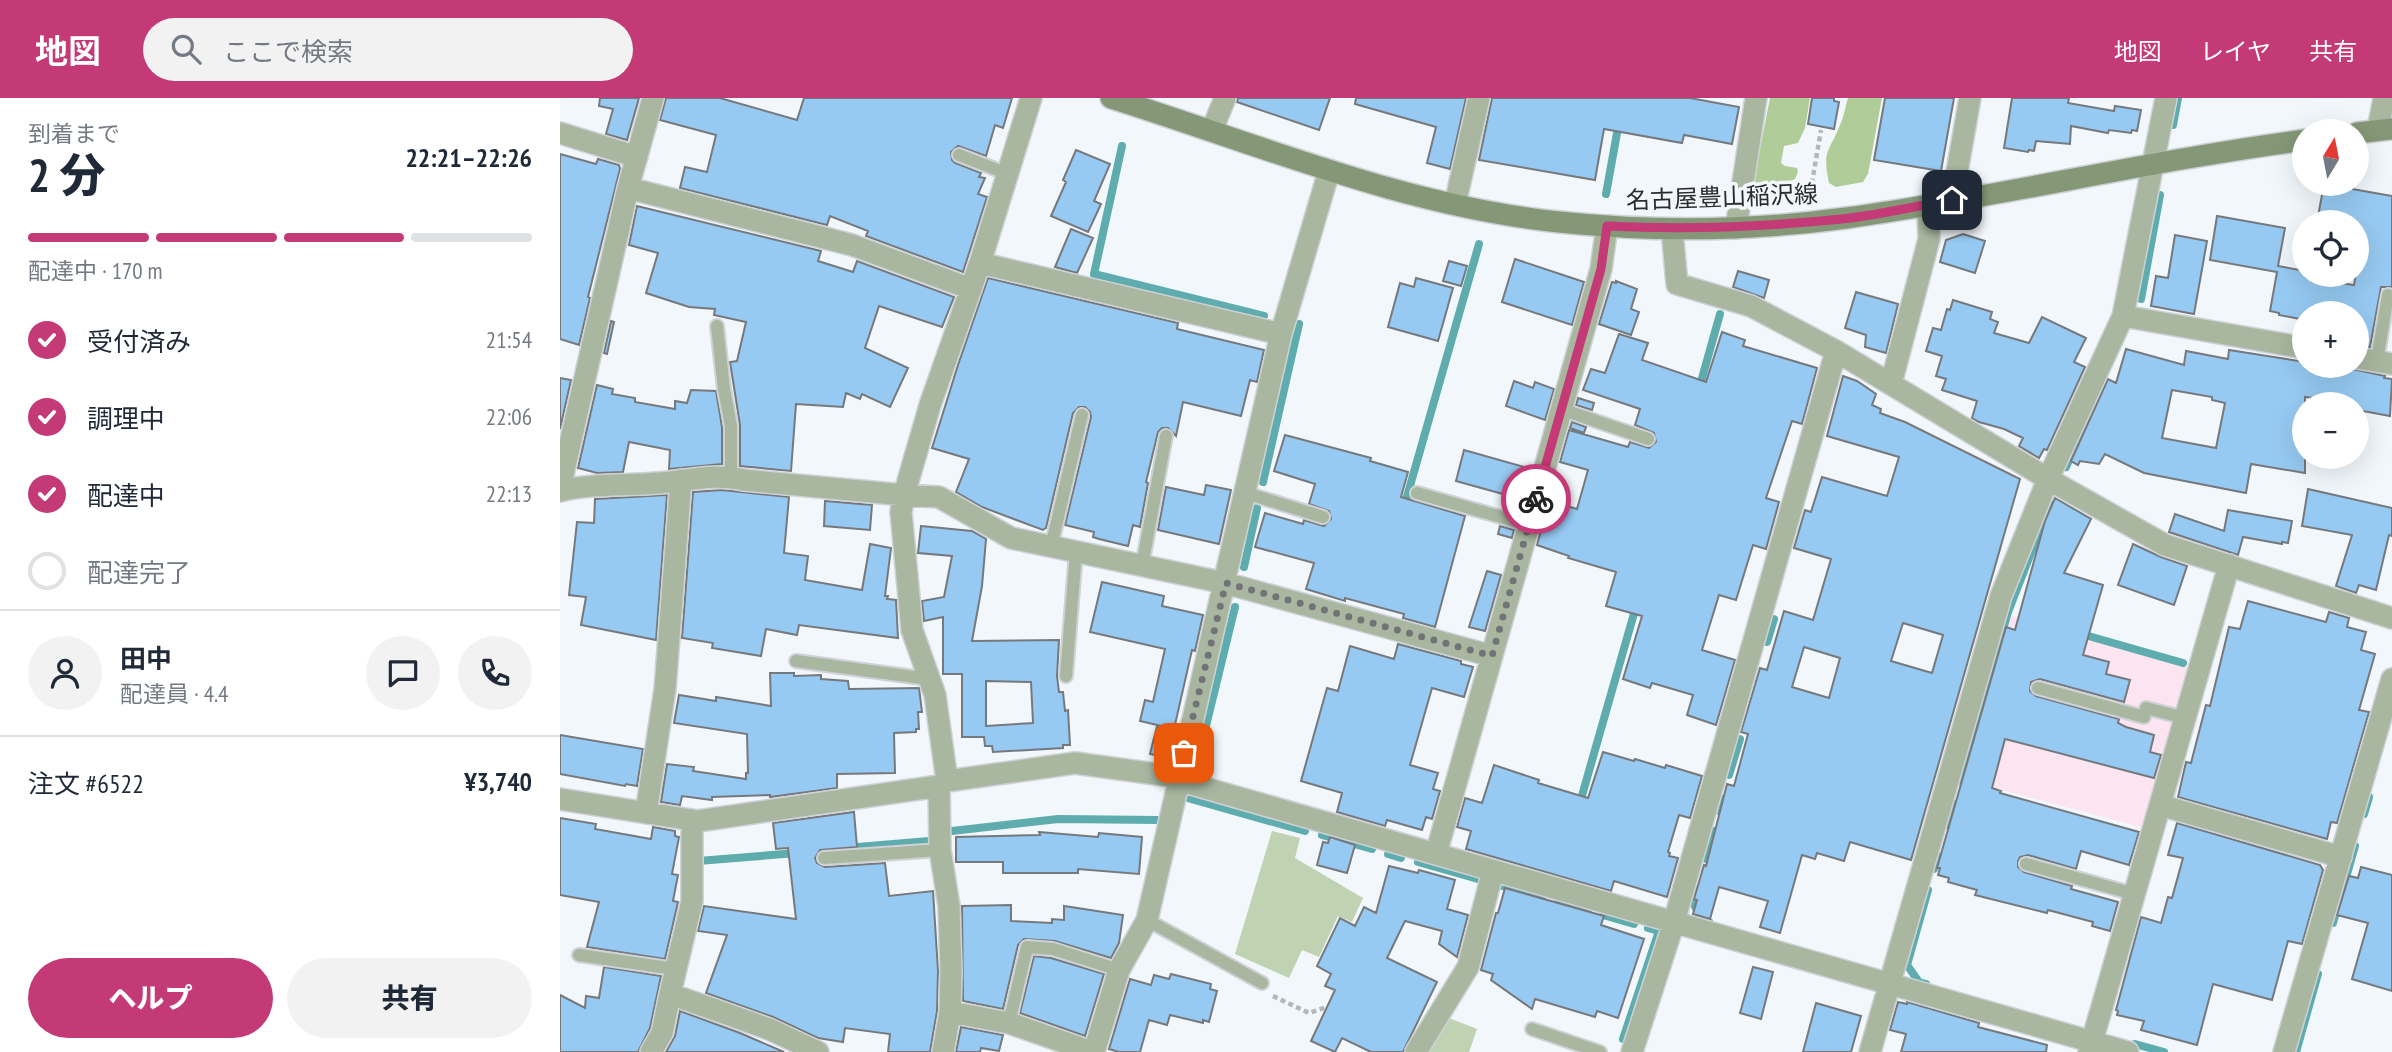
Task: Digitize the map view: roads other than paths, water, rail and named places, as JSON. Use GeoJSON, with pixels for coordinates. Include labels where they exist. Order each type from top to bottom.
{"type":"FeatureCollection","features":[{"type":"Feature","properties":{"kind":"main road","name":"名古屋豊山稲沢線"},"geometry":{"type":"LineString","coordinates":[[1111,98],[1400,192],[1557,222],[1672,230],[1844,219],[2292,142]]}},
{"type":"Feature","properties":{"kind":"street"},"geometry":{"type":"LineString","coordinates":[[653,98],[628,188],[560,490],[584,485],[731,477],[939,497],[1011,538],[1226,583],[1492,656]]}},
{"type":"Feature","properties":{"kind":"street"},"geometry":{"type":"LineString","coordinates":[[943,1052],[950,1012],[951,971],[949,906],[940,850],[943,783],[935,695],[912,630],[901,512],[930,405],[980,263],[1031,98]]}},
{"type":"Feature","properties":{"kind":"street"},"geometry":{"type":"LineString","coordinates":[[1212,130],[1225,98]]}},
{"type":"Feature","properties":{"kind":"street"},"geometry":{"type":"LineString","coordinates":[[1455,204],[1479,98]]}},
{"type":"Feature","properties":{"kind":"street"},"geometry":{"type":"LineString","coordinates":[[1735,228],[1756,98]]}},
{"type":"Feature","properties":{"kind":"street"},"geometry":{"type":"LineString","coordinates":[[1952,200],[1970,98]]}},
{"type":"Feature","properties":{"kind":"street"},"geometry":{"type":"LineString","coordinates":[[1870,1052],[2001,596],[2048,479],[2123,316],[2166,98]]}},
{"type":"Feature","properties":{"kind":"street"},"geometry":{"type":"LineString","coordinates":[[2376,131],[2384,98]]}},
{"type":"Feature","properties":{"kind":"street"},"geometry":{"type":"LineString","coordinates":[[560,133],[636,157]]}},
{"type":"Feature","properties":{"kind":"street"},"geometry":{"type":"LineString","coordinates":[[950,1012],[1009,1023],[1093,1052],[1119,970],[1147,920],[1282,334],[1329,171]]}},
{"type":"Feature","properties":{"kind":"street"},"geometry":{"type":"LineString","coordinates":[[628,188],[852,245],[971,289]]}},
{"type":"Feature","properties":{"kind":"street"},"geometry":{"type":"LineString","coordinates":[[1891,384],[1929,239],[1928,204]]}},
{"type":"Feature","properties":{"kind":"street"},"geometry":{"type":"LineString","coordinates":[[1436,854],[1601,269],[1607,226]]}},
{"type":"Feature","properties":{"kind":"street"},"geometry":{"type":"LineString","coordinates":[[1672,230],[1677,285],[1751,306],[1836,351],[2048,479],[2165,545],[2392,618]]}},
{"type":"Feature","properties":{"kind":"street"},"geometry":{"type":"LineString","coordinates":[[980,263],[1282,334]]}},
{"type":"Feature","properties":{"kind":"street"},"geometry":{"type":"LineString","coordinates":[[2123,316],[2292,346]]}},
{"type":"Feature","properties":{"kind":"street"},"geometry":{"type":"LineString","coordinates":[[1632,1052],[1674,922],[1836,351]]}},
{"type":"Feature","properties":{"kind":"street"},"geometry":{"type":"LineString","coordinates":[[646,813],[666,689],[681,480]]}},
{"type":"Feature","properties":{"kind":"street"},"geometry":{"type":"LineString","coordinates":[[2090,1047],[2229,565]]}},
{"type":"Feature","properties":{"kind":"street"},"geometry":{"type":"LineString","coordinates":[[2284,1052],[2392,679]]}},
{"type":"Feature","properties":{"kind":"street"},"geometry":{"type":"LineString","coordinates":[[560,799],[692,820],[1074,763],[1178,779],[1436,854],[1491,878],[1674,922],[1889,984],[2090,1047],[2128,1052]]}},
{"type":"Feature","properties":{"kind":"street"},"geometry":{"type":"LineString","coordinates":[[2160,805],[2341,857]]}},
{"type":"Feature","properties":{"kind":"street"},"geometry":{"type":"LineString","coordinates":[[651,1052],[662,1032],[692,901],[692,820]]}},
{"type":"Feature","properties":{"kind":"street"},"geometry":{"type":"LineString","coordinates":[[1416,1052],[1468,967],[1491,878]]}},
{"type":"Feature","properties":{"kind":"street"},"geometry":{"type":"LineString","coordinates":[[670,994],[769,1029],[818,1052]]}},
{"type":"Feature","properties":{"kind":"lane"},"geometry":{"type":"LineString","coordinates":[[959,155],[1008,174]]}},
{"type":"Feature","properties":{"kind":"lane"},"geometry":{"type":"LineString","coordinates":[[2375,361],[2388,295]]}},
{"type":"Feature","properties":{"kind":"lane"},"geometry":{"type":"LineString","coordinates":[[717,326],[731,426],[731,477]]}},
{"type":"Feature","properties":{"kind":"lane"},"geometry":{"type":"LineString","coordinates":[[1561,410],[1648,439]]}},
{"type":"Feature","properties":{"kind":"lane"},"geometry":{"type":"LineString","coordinates":[[1051,547],[1082,415]]}},
{"type":"Feature","properties":{"kind":"lane"},"geometry":{"type":"LineString","coordinates":[[1142,566],[1166,436]]}},
{"type":"Feature","properties":{"kind":"lane"},"geometry":{"type":"LineString","coordinates":[[1245,493],[1323,517]]}},
{"type":"Feature","properties":{"kind":"lane"},"geometry":{"type":"LineString","coordinates":[[1417,493],[1529,525]]}},
{"type":"Feature","properties":{"kind":"lane"},"geometry":{"type":"LineString","coordinates":[[1066,676],[1076,552]]}},
{"type":"Feature","properties":{"kind":"lane"},"geometry":{"type":"LineString","coordinates":[[796,661],[929,679]]}},
{"type":"Feature","properties":{"kind":"lane"},"geometry":{"type":"LineString","coordinates":[[2038,688],[2144,717],[2147,708],[2185,718]]}},
{"type":"Feature","properties":{"kind":"lane"},"geometry":{"type":"LineString","coordinates":[[824,858],[940,850]]}},
{"type":"Feature","properties":{"kind":"lane"},"geometry":{"type":"LineString","coordinates":[[2026,864],[2134,894]]}},
{"type":"Feature","properties":{"kind":"lane"},"geometry":{"type":"LineString","coordinates":[[1147,920],[1262,982]]}},
{"type":"Feature","properties":{"kind":"lane"},"geometry":{"type":"LineString","coordinates":[[1009,1023],[1027,947],[1054,949],[1119,970]]}},
{"type":"Feature","properties":{"kind":"lane"},"geometry":{"type":"LineString","coordinates":[[579,955],[675,969]]}},
{"type":"Feature","properties":{"kind":"lane"},"geometry":{"type":"LineString","coordinates":[[1531,1029],[1600,1052]]}},
{"type":"Feature","properties":{"kind":"waterway"},"geometry":{"type":"LineString","coordinates":[[2173,125],[2178,98]]}},
{"type":"Feature","properties":{"kind":"waterway"},"geometry":{"type":"LineString","coordinates":[[1606,194],[1619,122]]}},
{"type":"Feature","properties":{"kind":"waterway"},"geometry":{"type":"LineString","coordinates":[[1122,146],[1094,274],[1264,316]]}},
{"type":"Feature","properties":{"kind":"waterway"},"geometry":{"type":"LineString","coordinates":[[2141,299],[2160,195]]}},
{"type":"Feature","properties":{"kind":"waterway"},"geometry":{"type":"LineString","coordinates":[[1404,507],[1479,244]]}},
{"type":"Feature","properties":{"kind":"waterway"},"geometry":{"type":"LineString","coordinates":[[1699,389],[1720,314]]}},
{"type":"Feature","properties":{"kind":"waterway"},"geometry":{"type":"LineString","coordinates":[[1263,482],[1299,324]]}},
{"type":"Feature","properties":{"kind":"waterway"},"geometry":{"type":"LineString","coordinates":[[2066,467],[2102,387]]}},
{"type":"Feature","properties":{"kind":"waterway"},"geometry":{"type":"LineString","coordinates":[[1960,781],[2008,612],[2050,504]]}},
{"type":"Feature","properties":{"kind":"waterway"},"geometry":{"type":"LineString","coordinates":[[1244,567],[1257,508]]}},
{"type":"Feature","properties":{"kind":"waterway"},"geometry":{"type":"LineString","coordinates":[[1579,806],[1637,603]]}},
{"type":"Feature","properties":{"kind":"waterway"},"geometry":{"type":"LineString","coordinates":[[1194,775],[1235,607]]}},
{"type":"Feature","properties":{"kind":"waterway"},"geometry":{"type":"LineString","coordinates":[[1767,642],[1774,619]]}},
{"type":"Feature","properties":{"kind":"waterway"},"geometry":{"type":"LineString","coordinates":[[2078,633],[2183,663]]}},
{"type":"Feature","properties":{"kind":"waterway"},"geometry":{"type":"LineString","coordinates":[[1729,775],[1740,739]]}},
{"type":"Feature","properties":{"kind":"waterway"},"geometry":{"type":"LineString","coordinates":[[1184,797],[1305,831]]}},
{"type":"Feature","properties":{"kind":"waterway"},"geometry":{"type":"LineString","coordinates":[[2364,814],[2369,797]]}},
{"type":"Feature","properties":{"kind":"waterway"},"geometry":{"type":"LineString","coordinates":[[1719,811],[1723,799]]}},
{"type":"Feature","properties":{"kind":"waterway"},"geometry":{"type":"LineString","coordinates":[[1947,825],[1953,803]]}},
{"type":"Feature","properties":{"kind":"waterway"},"geometry":{"type":"LineString","coordinates":[[952,831],[1058,819],[1158,820]]}},
{"type":"Feature","properties":{"kind":"waterway"},"geometry":{"type":"LineString","coordinates":[[1706,859],[1714,831]]}},
{"type":"Feature","properties":{"kind":"waterway"},"geometry":{"type":"LineString","coordinates":[[1322,835],[1372,849]]}},
{"type":"Feature","properties":{"kind":"waterway"},"geometry":{"type":"LineString","coordinates":[[810,851],[929,841]]}},
{"type":"Feature","properties":{"kind":"waterway"},"geometry":{"type":"LineString","coordinates":[[2333,923],[2355,846]]}},
{"type":"Feature","properties":{"kind":"waterway"},"geometry":{"type":"LineString","coordinates":[[698,861],[797,853]]}},
{"type":"Feature","properties":{"kind":"waterway"},"geometry":{"type":"LineString","coordinates":[[1388,854],[1401,858]]}},
{"type":"Feature","properties":{"kind":"waterway"},"geometry":{"type":"LineString","coordinates":[[1934,869],[1938,856]]}},
{"type":"Feature","properties":{"kind":"waterway"},"geometry":{"type":"LineString","coordinates":[[1418,862],[1542,897]]}},
{"type":"Feature","properties":{"kind":"waterway"},"geometry":{"type":"LineString","coordinates":[[1697,890],[1693,902],[1701,920],[1709,922]]}},
{"type":"Feature","properties":{"kind":"waterway"},"geometry":{"type":"LineString","coordinates":[[1926,984],[1919,982],[1907,965],[1928,890]]}},
{"type":"Feature","properties":{"kind":"waterway"},"geometry":{"type":"LineString","coordinates":[[1558,902],[1588,910]]}},
{"type":"Feature","properties":{"kind":"waterway"},"geometry":{"type":"LineString","coordinates":[[1603,915],[1634,924]]}},
{"type":"Feature","properties":{"kind":"waterway"},"geometry":{"type":"LineString","coordinates":[[1623,1039],[1659,931],[1648,928]]}},
{"type":"Feature","properties":{"kind":"waterway"},"geometry":{"type":"LineString","coordinates":[[2296,1052],[2318,974]]}},
{"type":"Feature","properties":{"kind":"waterway"},"geometry":{"type":"LineString","coordinates":[[2135,1044],[2164,1052]]}}]}
